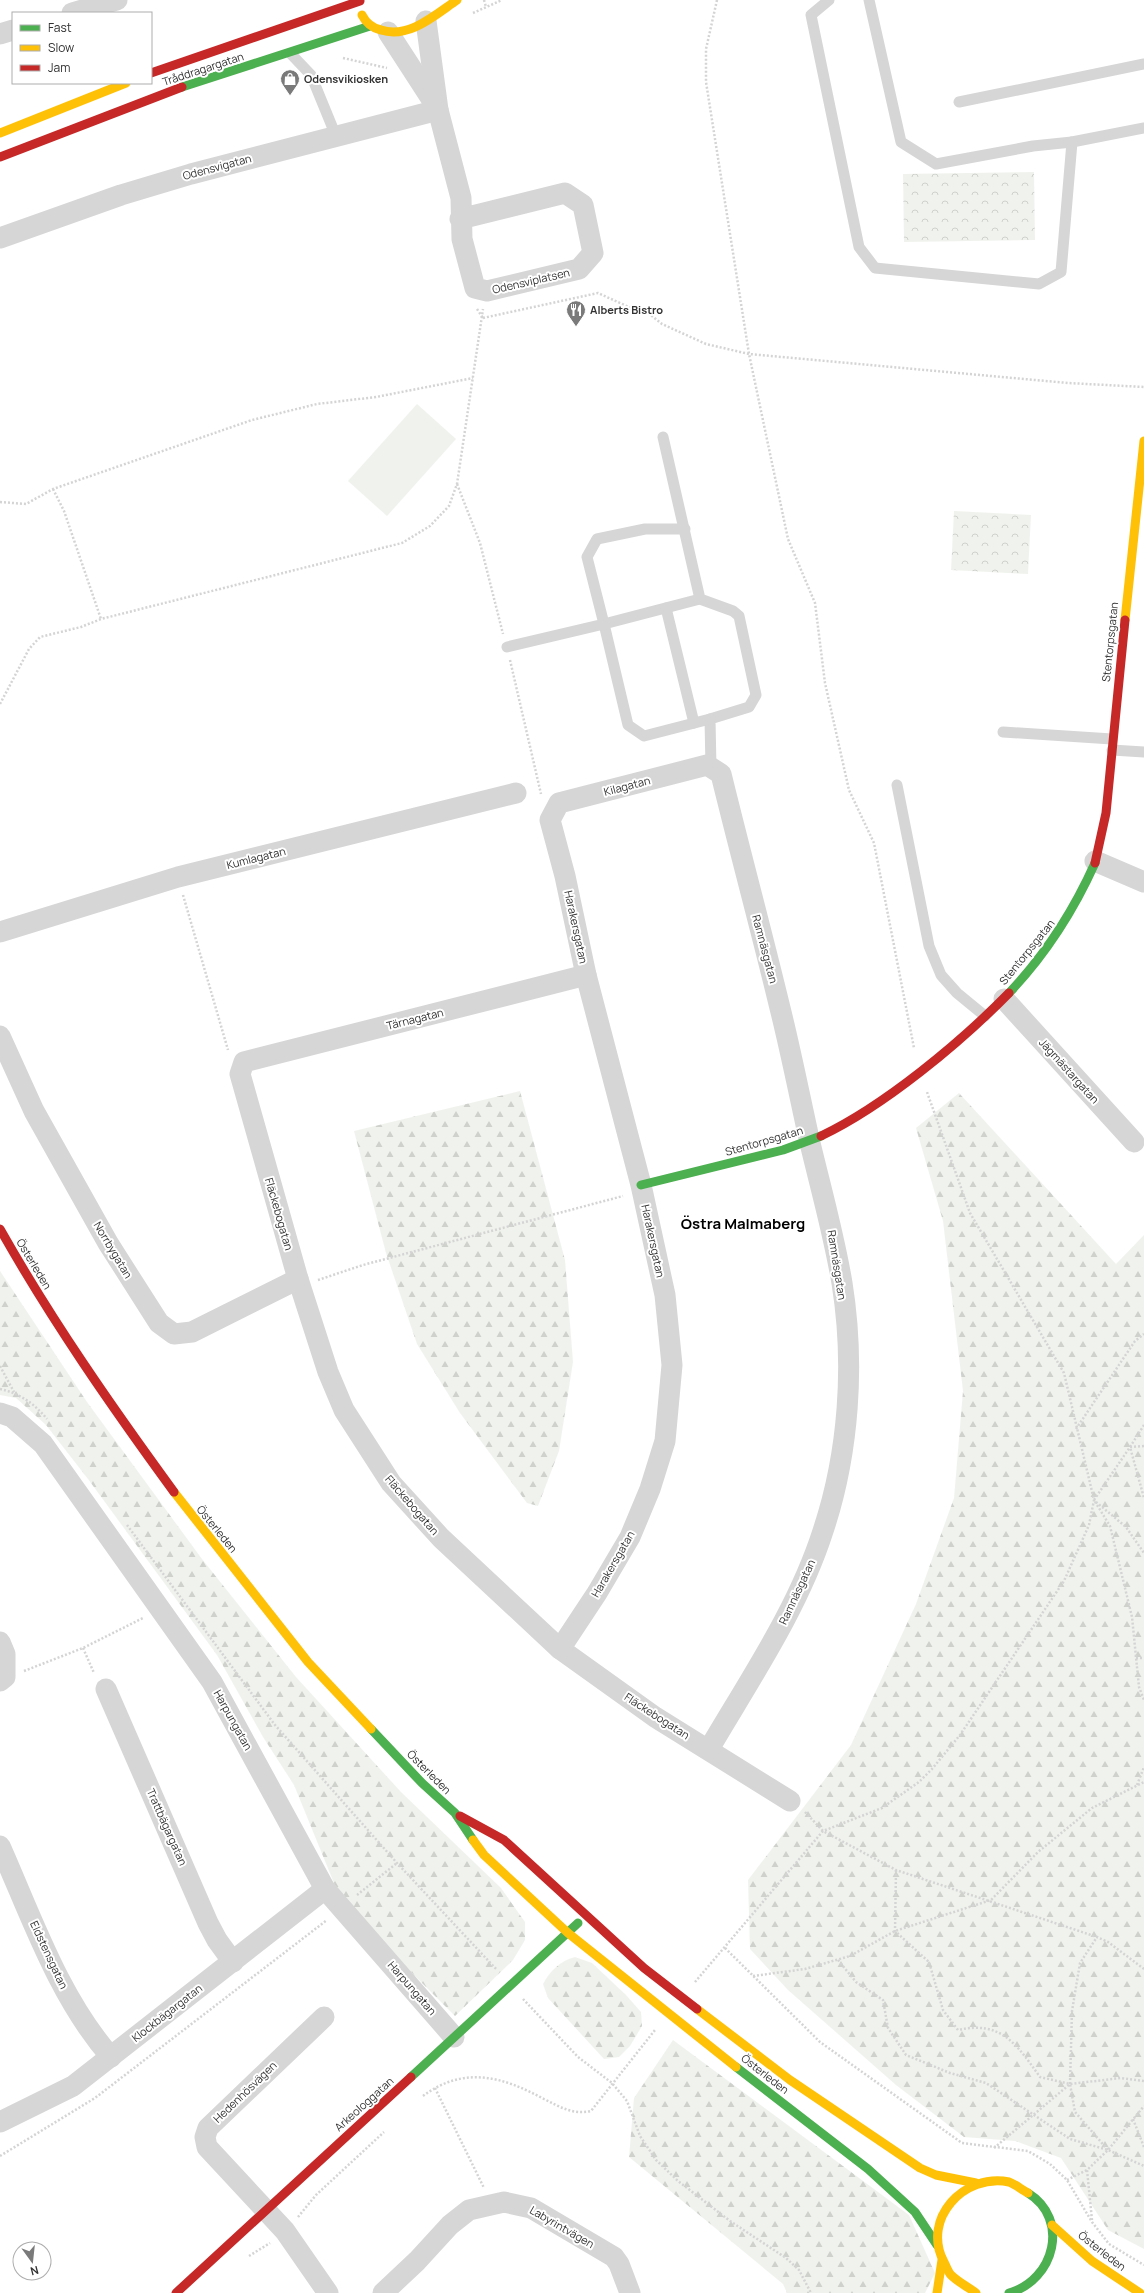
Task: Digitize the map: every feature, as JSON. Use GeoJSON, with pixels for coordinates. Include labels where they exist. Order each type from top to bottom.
{"type":"FeatureCollection","features":[{"type":"Feature","properties":{"kind":"main road"},"geometry":{"type":"LineString","coordinates":[[429,19],[440,0]]}},
{"type":"Feature","properties":{"kind":"main road","name":"Tråddragargatan"},"geometry":{"type":"LineString","coordinates":[[0,157],[86,123],[222,74],[379,29],[410,29],[429,19],[457,0]]}},
{"type":"Feature","properties":{"kind":"main road","name":"Tråddragargatan"},"geometry":{"type":"LineString","coordinates":[[152,74],[360,1],[360,9],[364,20],[379,29]]}},
{"type":"Feature","properties":{"kind":"main road"},"geometry":{"type":"LineString","coordinates":[[0,133],[123,84]]}},
{"type":"Feature","properties":{"kind":"main road","name":"Stentorpsgatan"},"geometry":{"type":"LineString","coordinates":[[641,1185],[717,1167],[810,1141],[849,1122],[920,1070],[1004,999],[1040,959],[1067,921],[1095,861],[1108,800],[1112,744],[1144,441]]}},
{"type":"Feature","properties":{"kind":"main road","name":"Österleden"},"geometry":{"type":"LineString","coordinates":[[0,1229],[26,1275],[108,1401],[188,1512],[308,1662],[422,1783],[455,1813],[504,1840],[644,1968],[790,2080],[920,2168],[936,2176],[976,2183]]}},
{"type":"Feature","properties":{"kind":"main road","name":"Österleden"},"geometry":{"type":"LineString","coordinates":[[455,1813],[484,1856],[568,1933],[656,2005],[868,2168],[915,2212],[937,2245]]}},
{"type":"Feature","properties":{"kind":"main road"},"geometry":{"type":"LineString","coordinates":[[568,1933],[586,1914]]}},
{"type":"Feature","properties":{"kind":"main road","name":"Arkeologgatan"},"geometry":{"type":"LineString","coordinates":[[176,2293],[568,1933]]}},
{"type":"Feature","properties":{"kind":"main road"},"geometry":{"type":"LineString","coordinates":[[976,2293],[952,2278],[942,2260],[937,2245],[938,2226],[945,2207],[956,2196],[976,2183],[1001,2180],[1026,2189],[1043,2205],[1052,2224],[1052,2246],[1045,2266],[1035,2281],[1020,2290],[1009,2293]]}},
{"type":"Feature","properties":{"kind":"main road","name":"Österleden"},"geometry":{"type":"LineString","coordinates":[[1052,2224],[1092,2261],[1140,2293]]}},
{"type":"Feature","properties":{"kind":"main road"},"geometry":{"type":"LineString","coordinates":[[937,2293],[942,2260]]}},
{"type":"Feature","properties":{"kind":"main road"},"geometry":{"type":"LineString","coordinates":[[1020,2290],[1035,2293]]}},
{"type":"Feature","properties":{"kind":"street"},"geometry":{"type":"LineString","coordinates":[[76,8],[117,0]]}},
{"type":"Feature","properties":{"kind":"street","name":"Odensviplatsen"},"geometry":{"type":"LineString","coordinates":[[429,19],[438,110],[461,198],[460,219],[462,239],[475,288],[487,291],[579,269],[593,253],[583,205],[564,193],[460,219]]}},
{"type":"Feature","properties":{"kind":"street","name":"Odensviplatsen"},"geometry":{"type":"LineString","coordinates":[[379,29],[413,68],[438,110]]}},
{"type":"Feature","properties":{"kind":"street"},"geometry":{"type":"LineString","coordinates":[[0,34],[12,30]]}},
{"type":"Feature","properties":{"kind":"street","name":"Odensvigatan"},"geometry":{"type":"LineString","coordinates":[[0,238],[121,195],[214,167],[438,110]]}},
{"type":"Feature","properties":{"kind":"street","name":"Kilagatan"},"geometry":{"type":"LineString","coordinates":[[551,819],[559,804],[707,765],[711,768]]}},
{"type":"Feature","properties":{"kind":"street","name":"Ramnäsgatan"},"geometry":{"type":"LineString","coordinates":[[709,1749],[779,1631],[802,1585],[823,1532],[837,1476],[846,1421],[849,1352],[842,1284],[830,1220],[810,1141],[780,1006],[721,774],[711,768]]}},
{"type":"Feature","properties":{"kind":"street","name":"Kumlagatan"},"geometry":{"type":"LineString","coordinates":[[0,932],[178,877],[516,793]]}},
{"type":"Feature","properties":{"kind":"street","name":"Harakersgatan"},"geometry":{"type":"LineString","coordinates":[[551,819],[586,975],[641,1185],[665,1295],[672,1365],[664,1441],[650,1489],[630,1537],[597,1593],[560,1649]]}},
{"type":"Feature","properties":{"kind":"street"},"geometry":{"type":"LineString","coordinates":[[1095,861],[1144,882]]}},
{"type":"Feature","properties":{"kind":"street","name":"Tärnagatan"},"geometry":{"type":"LineString","coordinates":[[244,1062],[586,975]]}},
{"type":"Feature","properties":{"kind":"street","name":"Jägmästargatan"},"geometry":{"type":"LineString","coordinates":[[1004,999],[1134,1142]]}},
{"type":"Feature","properties":{"kind":"street","name":"Norrbygatan"},"geometry":{"type":"LineString","coordinates":[[0,1036],[38,1118],[108,1243],[159,1323],[174,1334],[192,1332],[298,1279]]}},
{"type":"Feature","properties":{"kind":"street","name":"Fläckebogatan"},"geometry":{"type":"LineString","coordinates":[[244,1062],[240,1074],[298,1279],[328,1372],[344,1410],[391,1483],[440,1538],[560,1649],[655,1716],[790,1801]]}},
{"type":"Feature","properties":{"kind":"street","name":"Harpungatan"},"geometry":{"type":"LineString","coordinates":[[0,1413],[12,1418],[43,1444],[212,1682],[325,1889],[454,2037]]}},
{"type":"Feature","properties":{"kind":"street"},"geometry":{"type":"LineString","coordinates":[[0,1642],[5,1654],[2,1679]]}},
{"type":"Feature","properties":{"kind":"street","name":"Trattbägargatan"},"geometry":{"type":"LineString","coordinates":[[106,1690],[208,1923],[217,1940],[233,1962]]}},
{"type":"Feature","properties":{"kind":"street","name":"Eldstensgatan"},"geometry":{"type":"LineString","coordinates":[[0,1846],[67,1994],[83,2023],[112,2057]]}},
{"type":"Feature","properties":{"kind":"street","name":"Klockbägargatan"},"geometry":{"type":"LineString","coordinates":[[0,2122],[73,2086],[325,1889]]}},
{"type":"Feature","properties":{"kind":"street","name":"Hedenhösvägen"},"geometry":{"type":"LineString","coordinates":[[266,2210],[207,2147],[205,2137],[208,2128],[324,2016]]}},
{"type":"Feature","properties":{"kind":"street","name":"Labyrintvägen"},"geometry":{"type":"LineString","coordinates":[[383,2293],[417,2261],[450,2225],[469,2210],[504,2202],[531,2208],[614,2258],[619,2264],[630,2293]]}},
{"type":"Feature","properties":{"kind":"street"},"geometry":{"type":"LineString","coordinates":[[266,2210],[285,2230],[328,2293]]}},
{"type":"Feature","properties":{"kind":"lane"},"geometry":{"type":"LineString","coordinates":[[829,0],[811,15],[859,247],[876,268],[1039,284],[1061,272],[1072,142]]}},
{"type":"Feature","properties":{"kind":"lane"},"geometry":{"type":"LineString","coordinates":[[869,0],[901,142],[936,164],[1033,146],[1072,142],[1144,128]]}},
{"type":"Feature","properties":{"kind":"lane"},"geometry":{"type":"LineString","coordinates":[[291,54],[311,75],[336,136]]}},
{"type":"Feature","properties":{"kind":"lane"},"geometry":{"type":"LineString","coordinates":[[958,102],[1144,64]]}},
{"type":"Feature","properties":{"kind":"lane"},"geometry":{"type":"LineString","coordinates":[[663,437],[700,599]]}},
{"type":"Feature","properties":{"kind":"lane"},"geometry":{"type":"LineString","coordinates":[[507,647],[604,624],[700,599],[733,611],[739,616],[756,695],[749,707],[644,736],[628,725],[604,624],[587,557],[597,539],[645,529],[685,530]]}},
{"type":"Feature","properties":{"kind":"lane"},"geometry":{"type":"LineString","coordinates":[[666,608],[694,723]]}},
{"type":"Feature","properties":{"kind":"lane"},"geometry":{"type":"LineString","coordinates":[[710,719],[711,768]]}},
{"type":"Feature","properties":{"kind":"lane"},"geometry":{"type":"LineString","coordinates":[[1003,732],[1112,744],[1144,752]]}},
{"type":"Feature","properties":{"kind":"lane"},"geometry":{"type":"LineString","coordinates":[[897,785],[930,946],[941,975],[957,993],[985,1016]]}},
{"type":"Feature","properties":{"kind":"path"},"geometry":{"type":"LineString","coordinates":[[484,0],[486,7]]}},
{"type":"Feature","properties":{"kind":"path"},"geometry":{"type":"LineString","coordinates":[[470,15],[502,0]]}},
{"type":"Feature","properties":{"kind":"path"},"geometry":{"type":"LineString","coordinates":[[717,0],[706,49],[706,82],[749,354],[788,539],[815,603],[825,683],[849,790],[874,843],[920,1070],[970,1213],[1064,1373],[1094,1500],[1110,1526],[1132,1617],[1138,1687],[1144,1700]]}},
{"type":"Feature","properties":{"kind":"path"},"geometry":{"type":"LineString","coordinates":[[335,56],[393,70]]}},
{"type":"Feature","properties":{"kind":"path"},"geometry":{"type":"LineString","coordinates":[[0,704],[28,649],[40,637],[68,631],[101,619],[402,543],[430,526],[449,506],[457,484],[482,318],[598,293],[631,308],[647,312],[662,324],[706,344],[749,354],[1068,383],[1144,387]]}},
{"type":"Feature","properties":{"kind":"path"},"geometry":{"type":"LineString","coordinates":[[0,502],[26,504],[53,490],[252,420],[317,404],[376,397],[473,378]]}},
{"type":"Feature","properties":{"kind":"path"},"geometry":{"type":"LineString","coordinates":[[53,490],[64,511],[101,619]]}},
{"type":"Feature","properties":{"kind":"path"},"geometry":{"type":"LineString","coordinates":[[178,877],[229,1053],[244,1062]]}},
{"type":"Feature","properties":{"kind":"path"},"geometry":{"type":"LineString","coordinates":[[298,1279],[312,1282],[371,1263],[631,1194],[641,1185]]}},
{"type":"Feature","properties":{"kind":"path"},"geometry":{"type":"LineString","coordinates":[[1076,1429],[1135,1341],[1144,1334]]}},
{"type":"Feature","properties":{"kind":"path"},"geometry":{"type":"LineString","coordinates":[[0,1366],[14,1392]]}},
{"type":"Feature","properties":{"kind":"path"},"geometry":{"type":"LineString","coordinates":[[0,1389],[14,1392],[41,1412],[50,1423]]}},
{"type":"Feature","properties":{"kind":"path"},"geometry":{"type":"LineString","coordinates":[[692,1985],[823,1831],[857,1819],[900,1796],[919,1782],[944,1755],[960,1735],[1064,1581],[1089,1525],[1094,1500],[1144,1425]]}},
{"type":"Feature","properties":{"kind":"path"},"geometry":{"type":"LineString","coordinates":[[1130,1448],[1144,1446]]}},
{"type":"Feature","properties":{"kind":"path"},"geometry":{"type":"LineString","coordinates":[[1130,1448],[1144,1498]]}},
{"type":"Feature","properties":{"kind":"path"},"geometry":{"type":"LineString","coordinates":[[1094,1500],[1126,1527],[1144,1553]]}},
{"type":"Feature","properties":{"kind":"path"},"geometry":{"type":"LineString","coordinates":[[126,1523],[274,1725],[397,1862],[501,1974]]}},
{"type":"Feature","properties":{"kind":"path"},"geometry":{"type":"LineString","coordinates":[[2,1679],[83,1648],[121,1630],[160,1608]]}},
{"type":"Feature","properties":{"kind":"path"},"geometry":{"type":"LineString","coordinates":[[83,1648],[103,1691],[106,1690]]}},
{"type":"Feature","properties":{"kind":"path"},"geometry":{"type":"LineString","coordinates":[[1136,1658],[1144,1658]]}},
{"type":"Feature","properties":{"kind":"path"},"geometry":{"type":"LineString","coordinates":[[1137,1785],[1144,1767]]}},
{"type":"Feature","properties":{"kind":"path"},"geometry":{"type":"LineString","coordinates":[[752,1976],[805,1969],[838,1960],[850,1956],[895,1931],[990,1900],[1038,1852],[1092,1808],[1144,1782]]}},
{"type":"Feature","properties":{"kind":"path"},"geometry":{"type":"LineString","coordinates":[[790,1801],[807,1814],[823,1831],[896,1870],[990,1900],[1097,1937],[1108,1942],[1144,1969]]}},
{"type":"Feature","properties":{"kind":"path"},"geometry":{"type":"LineString","coordinates":[[0,2156],[95,2098],[342,1908],[397,1862]]}},
{"type":"Feature","properties":{"kind":"path"},"geometry":{"type":"LineString","coordinates":[[896,1870],[895,1931],[930,1962],[943,2010],[958,2030],[972,2027],[994,2029],[1020,2049],[1040,2077],[1070,2084],[1121,2078],[1144,2081]]}},
{"type":"Feature","properties":{"kind":"path"},"geometry":{"type":"LineString","coordinates":[[1097,1937],[1080,1963],[1072,2010],[1070,2084],[1074,2112],[1108,2150]]}},
{"type":"Feature","properties":{"kind":"path"},"geometry":{"type":"LineString","coordinates":[[725,1948],[820,2042],[962,2143],[1028,2151],[1050,2164],[1067,2180],[1092,2222],[1109,2244],[1144,2265]]}},
{"type":"Feature","properties":{"kind":"path"},"geometry":{"type":"LineString","coordinates":[[838,1960],[856,1982],[883,2000],[888,2028],[906,2055],[950,2073],[986,2083],[1070,2139],[1108,2150],[1144,2166]]}},
{"type":"Feature","properties":{"kind":"path"},"geometry":{"type":"LineString","coordinates":[[520,1995],[578,2057],[612,2082],[627,2101],[640,2136],[656,2160],[678,2181],[730,2221],[786,2258],[799,2270],[811,2293]]}},
{"type":"Feature","properties":{"kind":"path"},"geometry":{"type":"LineString","coordinates":[[418,2100],[435,2088],[468,2077],[492,2078],[517,2085],[569,2111],[580,2113],[591,2111],[612,2082],[660,2024]]}},
{"type":"Feature","properties":{"kind":"path"},"geometry":{"type":"LineString","coordinates":[[994,2148],[1034,2116],[1070,2084]]}},
{"type":"Feature","properties":{"kind":"path"},"geometry":{"type":"LineString","coordinates":[[435,2088],[488,2195],[504,2202]]}},
{"type":"Feature","properties":{"kind":"path"},"geometry":{"type":"LineString","coordinates":[[1067,2180],[1087,2170],[1108,2150],[1144,2106]]}},
{"type":"Feature","properties":{"kind":"path"},"geometry":{"type":"LineString","coordinates":[[1132,2120],[1144,2147]]}},
{"type":"Feature","properties":{"kind":"path"},"geometry":{"type":"LineString","coordinates":[[245,2260],[277,2238],[316,2195],[390,2127]]}},
{"type":"Feature","properties":{"kind":"path"},"geometry":{"type":"LineString","coordinates":[[1087,2170],[1092,2222]]}},
{"type":"Feature","properties":{"kind":"green space"},"geometry":{"type":"Polygon","coordinates":[[[1034,172],[1035,240],[904,242],[903,174],[1034,172]]]}},
{"type":"Feature","properties":{"kind":"green space"},"geometry":{"type":"Polygon","coordinates":[[[417,404],[456,439],[387,516],[348,481],[417,404]]]}},
{"type":"Feature","properties":{"kind":"green space"},"geometry":{"type":"Polygon","coordinates":[[[954,511],[1031,515],[1028,574],[951,570],[954,511]]]}},
{"type":"Feature","properties":{"kind":"green space"},"geometry":{"type":"Polygon","coordinates":[[[520,1091],[565,1260],[573,1362],[559,1451],[538,1506],[527,1503],[460,1413],[417,1344],[386,1253],[354,1131],[520,1091]]]}},
{"type":"Feature","properties":{"kind":"green space"},"geometry":{"type":"Polygon","coordinates":[[[959,1093],[1116,1264],[1144,1235],[1144,2249],[1108,2230],[1061,2158],[1015,2141],[964,2137],[896,2085],[788,1990],[750,1949],[748,1880],[851,1745],[916,1604],[954,1498],[963,1391],[943,1221],[916,1128],[959,1093]]]}},
{"type":"Feature","properties":{"kind":"green space"},"geometry":{"type":"Polygon","coordinates":[[[0,1271],[87,1402],[202,1559],[296,1677],[401,1792],[501,1888],[525,1922],[525,1940],[513,1960],[455,2016],[396,1957],[336,1888],[294,1785],[263,1737],[217,1655],[88,1479],[46,1425],[16,1398],[0,1395],[0,1271]]]}},
{"type":"Feature","properties":{"kind":"green space"},"geometry":{"type":"Polygon","coordinates":[[[575,1957],[592,1963],[626,1995],[641,2012],[642,2026],[630,2046],[619,2057],[604,2059],[548,1998],[543,1984],[546,1979],[560,1964],[575,1957]]]}},
{"type":"Feature","properties":{"kind":"green space"},"geometry":{"type":"Polygon","coordinates":[[[673,2040],[909,2215],[935,2273],[925,2293],[787,2293],[783,2284],[629,2157],[634,2098],[673,2040]]]}},
{"type":"Feature","properties":{"kind":"traffic: fast"},"geometry":{"type":"LineString","coordinates":[[182,87],[370,26]]}},
{"type":"Feature","properties":{"kind":"traffic: fast"},"geometry":{"type":"LineString","coordinates":[[1009,993],[1035,963],[1058,932],[1087,881],[1095,863]]}},
{"type":"Feature","properties":{"kind":"traffic: fast"},"geometry":{"type":"LineString","coordinates":[[641,1185],[783,1150],[821,1136]]}},
{"type":"Feature","properties":{"kind":"traffic: fast"},"geometry":{"type":"LineString","coordinates":[[371,1729],[422,1783],[455,1813],[473,1840]]}},
{"type":"Feature","properties":{"kind":"traffic: fast"},"geometry":{"type":"LineString","coordinates":[[411,2077],[578,1923]]}},
{"type":"Feature","properties":{"kind":"traffic: fast"},"geometry":{"type":"LineString","coordinates":[[736,2067],[868,2169],[915,2212],[937,2245]]}},
{"type":"Feature","properties":{"kind":"traffic: fast"},"geometry":{"type":"LineString","coordinates":[[1009,2293],[1025,2286],[1037,2276],[1046,2263],[1052,2248],[1053,2233],[1049,2218],[1041,2204],[1028,2193]]}},
{"type":"Feature","properties":{"kind":"traffic: slow"},"geometry":{"type":"LineString","coordinates":[[362,15],[367,23],[375,28],[391,32],[402,31],[421,24],[457,0]]}},
{"type":"Feature","properties":{"kind":"traffic: slow"},"geometry":{"type":"LineString","coordinates":[[0,133],[123,84]]}},
{"type":"Feature","properties":{"kind":"traffic: slow"},"geometry":{"type":"LineString","coordinates":[[1125,620],[1144,441]]}},
{"type":"Feature","properties":{"kind":"traffic: slow"},"geometry":{"type":"LineString","coordinates":[[174,1492],[308,1662],[371,1729]]}},
{"type":"Feature","properties":{"kind":"traffic: slow"},"geometry":{"type":"LineString","coordinates":[[473,1840],[484,1855],[568,1933],[736,2067]]}},
{"type":"Feature","properties":{"kind":"traffic: slow"},"geometry":{"type":"LineString","coordinates":[[697,2009],[790,2080],[920,2168],[936,2175],[976,2183]]}},
{"type":"Feature","properties":{"kind":"traffic: slow"},"geometry":{"type":"LineString","coordinates":[[976,2293],[951,2275],[944,2262],[938,2246],[938,2230],[943,2215],[951,2202],[963,2192],[977,2185],[992,2181],[1009,2182],[1028,2193]]}},
{"type":"Feature","properties":{"kind":"traffic: slow"},"geometry":{"type":"LineString","coordinates":[[1052,2225],[1092,2261],[1140,2293]]}},
{"type":"Feature","properties":{"kind":"traffic: slow"},"geometry":{"type":"LineString","coordinates":[[937,2293],[942,2260]]}},
{"type":"Feature","properties":{"kind":"traffic: jam"},"geometry":{"type":"LineString","coordinates":[[152,73],[360,1]]}},
{"type":"Feature","properties":{"kind":"traffic: jam"},"geometry":{"type":"LineString","coordinates":[[0,157],[182,87]]}},
{"type":"Feature","properties":{"kind":"traffic: jam"},"geometry":{"type":"LineString","coordinates":[[1095,863],[1106,813],[1125,620]]}},
{"type":"Feature","properties":{"kind":"traffic: jam"},"geometry":{"type":"LineString","coordinates":[[821,1136],[870,1108],[920,1072],[968,1032],[1009,993]]}},
{"type":"Feature","properties":{"kind":"traffic: jam"},"geometry":{"type":"LineString","coordinates":[[0,1229],[40,1297],[83,1363],[174,1492]]}},
{"type":"Feature","properties":{"kind":"traffic: jam"},"geometry":{"type":"LineString","coordinates":[[460,1816],[504,1840],[644,1968],[697,2009]]}},
{"type":"Feature","properties":{"kind":"traffic: jam"},"geometry":{"type":"LineString","coordinates":[[176,2293],[411,2077]]}},
{"type":"Feature","properties":{"kind":"place","name":"Odensvikiosken"},"geometry":{"type":"Point","coordinates":[290,96]}},
{"type":"Feature","properties":{"kind":"place","name":"Alberts Bistro"},"geometry":{"type":"Point","coordinates":[576,327]}},
{"type":"Feature","properties":{"kind":"district","name":"Östra Malmaberg"},"geometry":{"type":"Point","coordinates":[743,1224]}}]}
